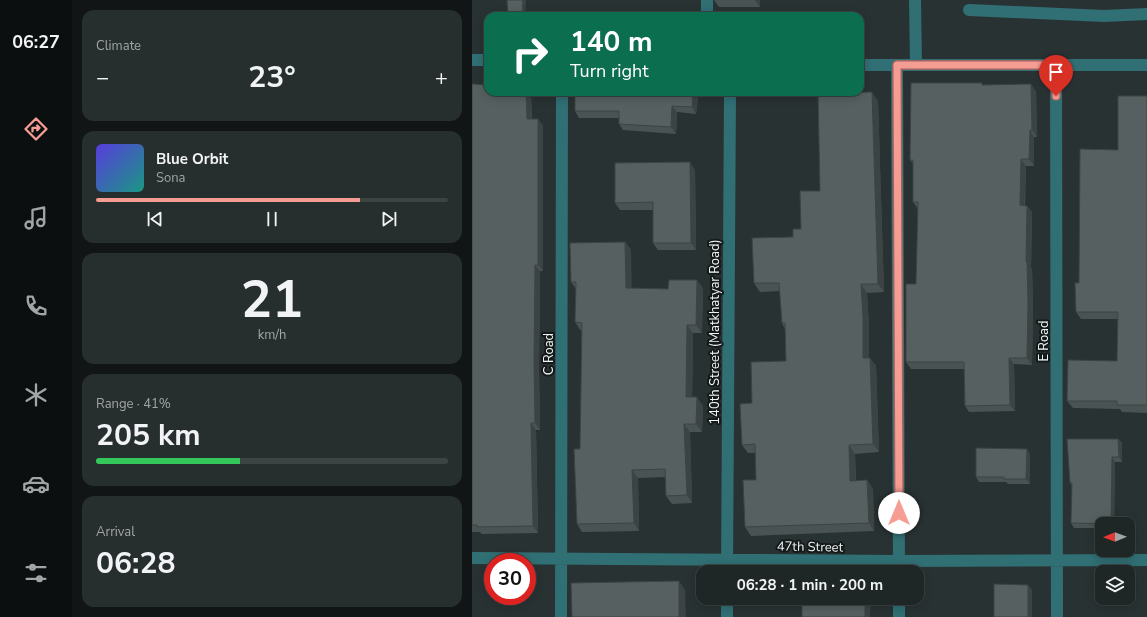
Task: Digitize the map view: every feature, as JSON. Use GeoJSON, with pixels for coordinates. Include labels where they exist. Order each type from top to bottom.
{"type":"FeatureCollection","features":[{"type":"Feature","properties":{"kind":"street"},"geometry":{"type":"LineString","coordinates":[[707,0],[707,12]]}},
{"type":"Feature","properties":{"kind":"street"},"geometry":{"type":"LineString","coordinates":[[915,0],[916,65]]}},
{"type":"Feature","properties":{"kind":"street"},"geometry":{"type":"LineString","coordinates":[[969,10],[1104,16],[1147,14]]}},
{"type":"Feature","properties":{"kind":"street"},"geometry":{"type":"LineString","coordinates":[[472,60],[484,60]]}},
{"type":"Feature","properties":{"kind":"street"},"geometry":{"type":"LineString","coordinates":[[864,65],[1147,65]]}},
{"type":"Feature","properties":{"kind":"street"},"geometry":{"type":"LineString","coordinates":[[897,65],[899,565]]}},
{"type":"Feature","properties":{"kind":"street","name":"E Road"},"geometry":{"type":"LineString","coordinates":[[1056,65],[1057,617]]}},
{"type":"Feature","properties":{"kind":"street","name":"C Road"},"geometry":{"type":"LineString","coordinates":[[560,617],[562,559],[562,96]]}},
{"type":"Feature","properties":{"kind":"street","name":"140th Street (Matkhatyar Road)"},"geometry":{"type":"LineString","coordinates":[[727,565],[730,96]]}},
{"type":"Feature","properties":{"kind":"street","name":"47th Street"},"geometry":{"type":"LineString","coordinates":[[472,558],[727,559],[874,565]]}},
{"type":"Feature","properties":{"kind":"street","name":"47th Street"},"geometry":{"type":"LineString","coordinates":[[924,565],[1147,560]]}},
{"type":"Feature","properties":{"kind":"street"},"geometry":{"type":"LineString","coordinates":[[726,617],[727,605]]}},
{"type":"Feature","properties":{"kind":"street"},"geometry":{"type":"LineString","coordinates":[[899,605],[899,617]]}},
{"type":"Feature","properties":{"kind":"building"},"geometry":{"type":"Polygon","coordinates":[[[507,0],[523,0],[522,12],[508,12],[507,0]]]}},
{"type":"Feature","properties":{"kind":"building"},"geometry":{"type":"Polygon","coordinates":[[[911,83],[982,83],[982,85],[1031,84],[1032,130],[1030,130],[1029,159],[1021,159],[1020,205],[1027,206],[1027,358],[1009,358],[1010,405],[965,406],[964,362],[906,362],[906,284],[916,284],[918,202],[913,202],[913,160],[910,160],[911,83]]]}},
{"type":"Feature","properties":{"kind":"building"},"geometry":{"type":"Polygon","coordinates":[[[472,84],[484,85],[484,96],[526,96],[527,119],[538,119],[538,265],[535,265],[535,423],[531,423],[533,526],[477,527],[477,525],[472,525],[472,84]]]}},
{"type":"Feature","properties":{"kind":"building"},"geometry":{"type":"Polygon","coordinates":[[[864,92],[872,92],[878,284],[861,284],[863,358],[870,358],[873,444],[849,445],[850,481],[867,480],[869,523],[745,527],[743,480],[756,480],[755,444],[742,445],[740,404],[752,403],[751,362],[786,361],[785,323],[782,323],[779,283],[754,283],[752,238],[793,237],[793,229],[801,229],[800,191],[820,191],[818,96],[864,96],[864,92]]]}},
{"type":"Feature","properties":{"kind":"building"},"geometry":{"type":"Polygon","coordinates":[[[575,96],[693,96],[692,107],[672,106],[671,127],[619,124],[619,111],[575,111],[575,96]]]}},
{"type":"Feature","properties":{"kind":"building"},"geometry":{"type":"Polygon","coordinates":[[[1118,96],[1147,96],[1147,405],[1117,405],[1117,401],[1067,401],[1068,360],[1117,361],[1118,312],[1076,312],[1075,283],[1079,283],[1080,149],[1118,150],[1118,96]]]}},
{"type":"Feature","properties":{"kind":"building"},"geometry":{"type":"Polygon","coordinates":[[[690,162],[691,243],[653,243],[653,202],[615,203],[615,163],[690,162]]]}},
{"type":"Feature","properties":{"kind":"building"},"geometry":{"type":"Polygon","coordinates":[[[625,242],[626,288],[668,289],[669,280],[697,280],[696,325],[687,325],[686,397],[697,397],[696,424],[684,424],[687,495],[666,496],[665,469],[632,470],[634,523],[577,524],[574,449],[580,449],[582,323],[575,322],[576,282],[571,282],[570,243],[625,242]]]}},
{"type":"Feature","properties":{"kind":"building"},"geometry":{"type":"Polygon","coordinates":[[[1067,439],[1118,439],[1119,457],[1112,457],[1111,517],[1095,517],[1095,524],[1071,523],[1072,483],[1070,483],[1067,439]]]}},
{"type":"Feature","properties":{"kind":"building"},"geometry":{"type":"Polygon","coordinates":[[[976,448],[1027,449],[1026,479],[976,477],[976,448]]]}},
{"type":"Feature","properties":{"kind":"building"},"geometry":{"type":"Polygon","coordinates":[[[679,581],[679,617],[572,617],[571,583],[679,581]]]}},
{"type":"Feature","properties":{"kind":"building"},"geometry":{"type":"Polygon","coordinates":[[[994,584],[1028,585],[1028,617],[994,617],[994,584]]]}},
{"type":"Feature","properties":{"kind":"building"},"geometry":{"type":"Polygon","coordinates":[[[802,605],[865,605],[865,617],[802,617],[802,605]]]}},
{"type":"Feature","properties":{"kind":"route"},"geometry":{"type":"LineString","coordinates":[[899,513],[897,65],[1056,65],[1056,96]]}}]}
